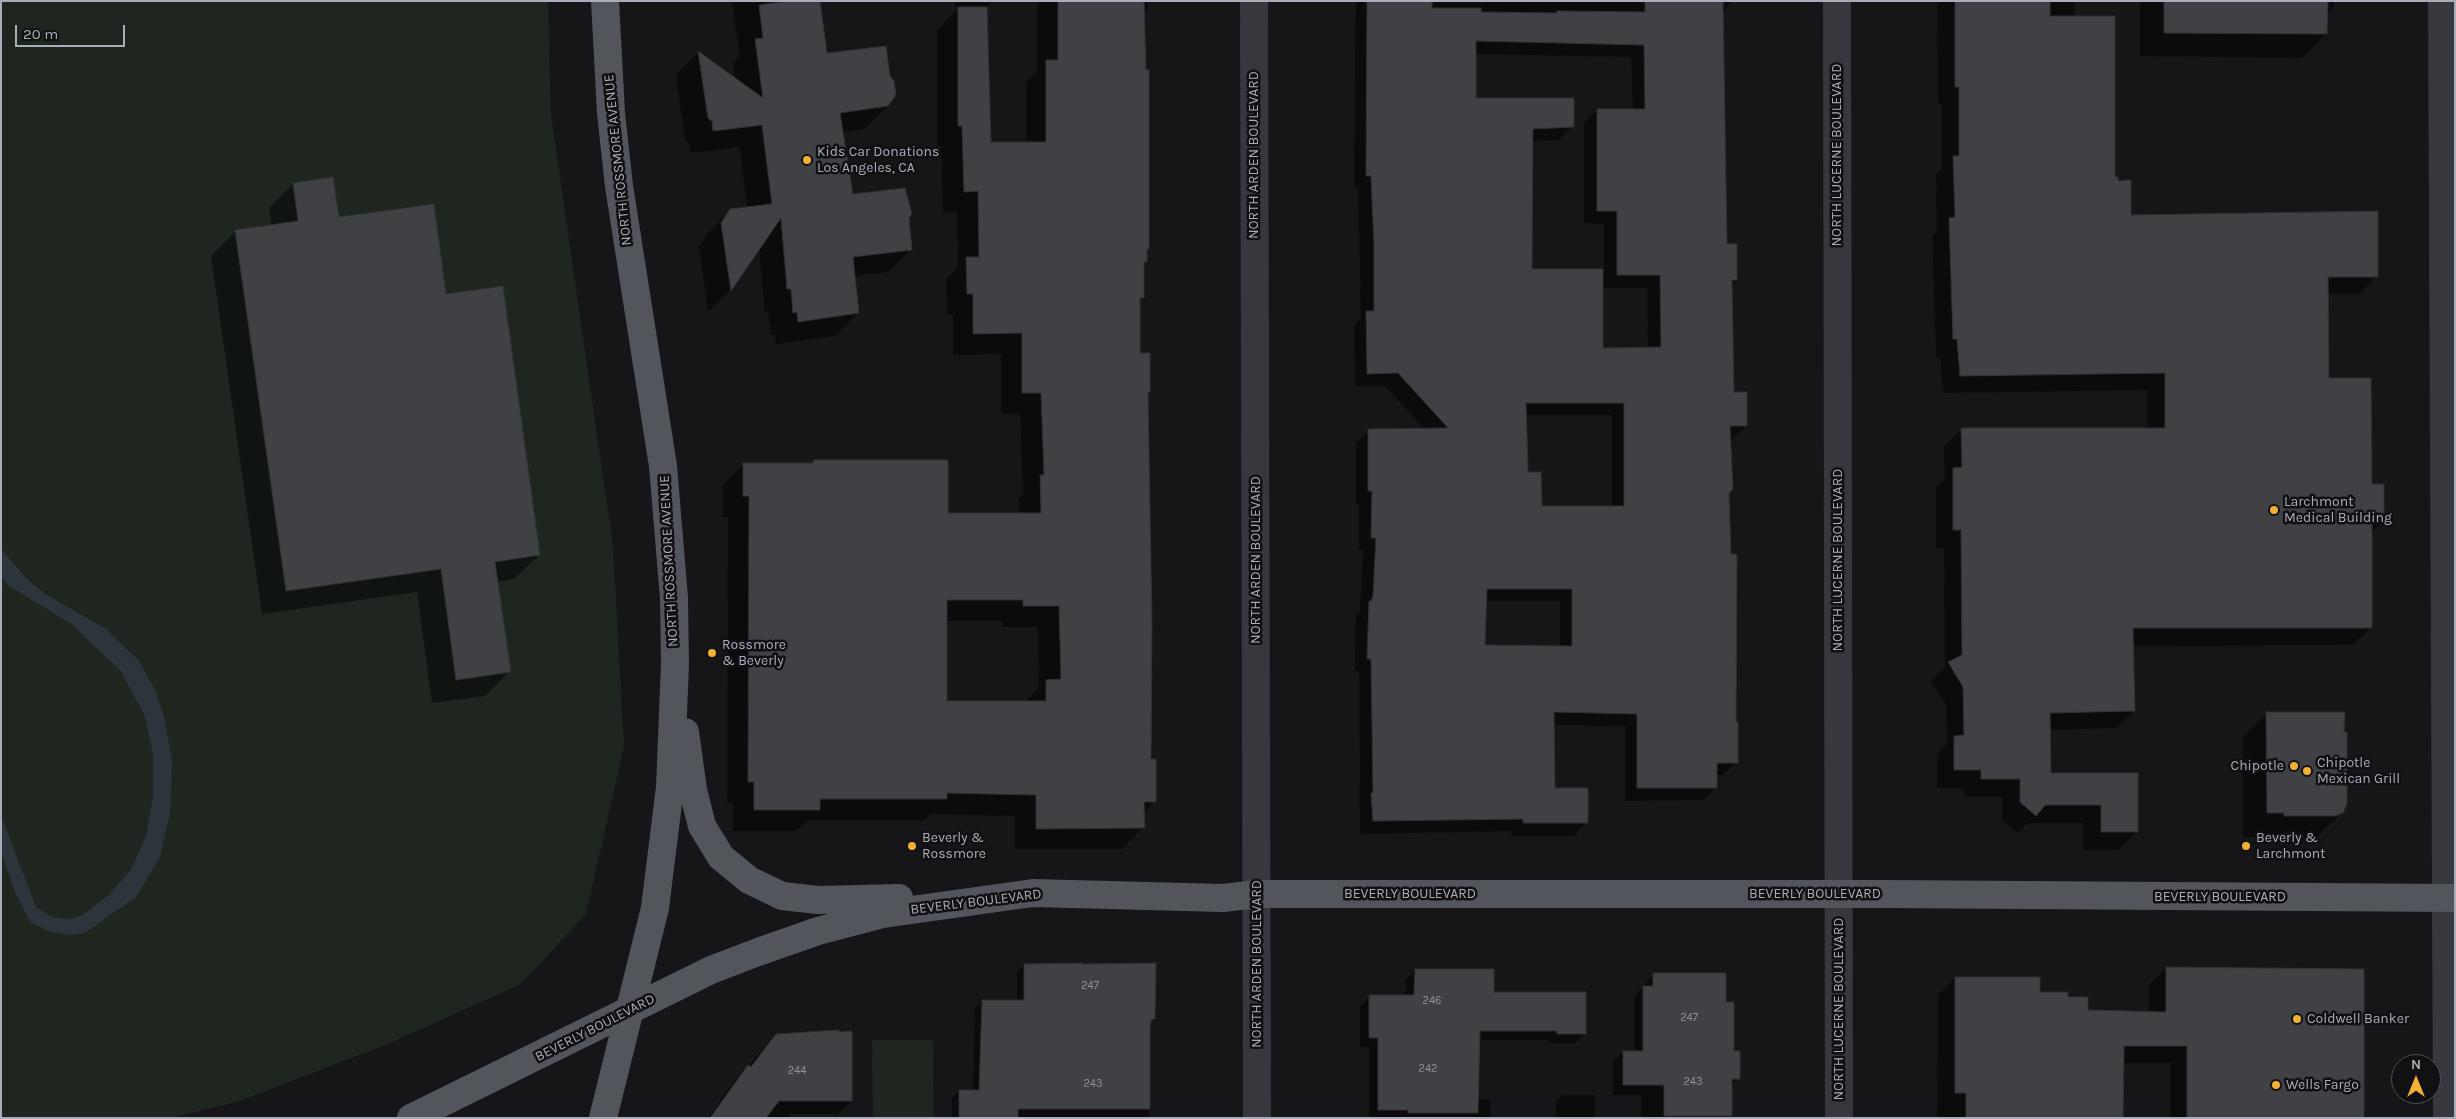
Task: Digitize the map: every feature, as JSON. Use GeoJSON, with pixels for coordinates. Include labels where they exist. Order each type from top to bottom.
{"type":"FeatureCollection","features":[{"type":"Feature","properties":{"kind":"main road","name":"NORTH ROSSMORE AVENUE"},"geometry":{"type":"LineString","coordinates":[[603,1118],[655,908],[664,848],[674,725],[675,664],[674,598],[664,466],[619,186],[611,113],[606,1]]}},
{"type":"Feature","properties":{"kind":"main road"},"geometry":{"type":"LineString","coordinates":[[675,664],[693,790],[702,826],[721,857],[748,880],[782,896],[818,900],[1033,893]]}},
{"type":"Feature","properties":{"kind":"main road","name":"BEVERLY BOULEVARD"},"geometry":{"type":"LineString","coordinates":[[411,1118],[711,970],[818,932],[883,914],[1033,893],[1223,898],[1256,894],[1839,894],[2450,898]]}},
{"type":"Feature","properties":{"kind":"street","name":"NORTH ARDEN BOULEVARD"},"geometry":{"type":"LineString","coordinates":[[1254,1],[1257,1118]]}},
{"type":"Feature","properties":{"kind":"street","name":"NORTH LUCERNE BOULEVARD"},"geometry":{"type":"LineString","coordinates":[[1837,1],[1839,1118]]}},
{"type":"Feature","properties":{"kind":"street"},"geometry":{"type":"LineString","coordinates":[[2442,1],[2450,898],[2448,1118]]}},
{"type":"Feature","properties":{"kind":"shaded area"},"geometry":{"type":"Polygon","coordinates":[[[1,1],[548,1],[551,115],[613,546],[624,746],[586,914],[521,984],[390,1043],[240,1101],[171,1118],[1,1118],[1,1]]]}},
{"type":"Feature","properties":{"kind":"shaded area"},"geometry":{"type":"Polygon","coordinates":[[[1,549],[26,578],[45,594],[106,629],[139,661],[156,692],[164,717],[172,760],[170,813],[160,857],[136,897],[85,933],[67,935],[48,931],[30,922],[16,894],[1,853],[1,816],[36,907],[52,917],[70,919],[81,916],[109,895],[130,871],[146,836],[153,796],[153,753],[144,714],[120,670],[70,623],[9,586],[1,577],[1,549]]]}},
{"type":"Feature","properties":{"kind":"shaded area"},"geometry":{"type":"Polygon","coordinates":[[[872,1040],[933,1040],[934,1118],[873,1118],[872,1040]]]}},
{"type":"Feature","properties":{"kind":"building","name":"Kids Car Donations Los Angeles, CA"},"geometry":{"type":"Polygon","coordinates":[[[789,1],[820,1],[827,53],[886,46],[890,76],[894,81],[896,95],[888,106],[840,113],[853,194],[905,188],[912,214],[909,218],[912,250],[853,257],[859,313],[798,322],[797,312],[793,313],[791,289],[787,289],[781,218],[731,291],[721,223],[730,209],[772,204],[762,125],[713,131],[712,121],[708,118],[698,51],[763,98],[755,39],[763,38],[759,5],[789,1]]]}},
{"type":"Feature","properties":{"kind":"building"},"geometry":{"type":"Polygon","coordinates":[[[1058,1],[1144,1],[1146,70],[1149,70],[1149,249],[1147,249],[1147,262],[1144,262],[1144,298],[1140,298],[1140,353],[1150,353],[1150,392],[1148,392],[1152,625],[1151,759],[1156,759],[1156,802],[1144,802],[1145,828],[1036,829],[1036,795],[947,793],[947,799],[820,799],[820,810],[754,810],[754,782],[748,782],[749,496],[743,496],[743,463],[813,463],[813,460],[948,460],[948,513],[1041,513],[1040,475],[1044,475],[1041,393],[1022,393],[1022,333],[973,334],[973,294],[967,294],[966,257],[979,257],[978,191],[964,192],[962,126],[958,126],[958,7],[987,7],[991,142],[1046,142],[1046,60],[1058,60],[1058,1]],[[947,600],[947,701],[1046,701],[1046,680],[1061,679],[1059,606],[1023,606],[1023,600],[947,600]]]}},
{"type":"Feature","properties":{"kind":"building"},"geometry":{"type":"Polygon","coordinates":[[[1367,1],[1432,1],[1432,8],[1481,8],[1481,12],[1557,13],[1557,11],[1645,12],[1645,1],[1723,1],[1727,244],[1737,244],[1737,280],[1732,280],[1734,392],[1747,392],[1747,426],[1730,426],[1733,489],[1729,493],[1731,554],[1736,554],[1737,557],[1736,722],[1738,722],[1738,763],[1717,763],[1717,788],[1637,788],[1637,714],[1554,712],[1555,788],[1588,788],[1588,823],[1523,823],[1523,819],[1373,821],[1371,793],[1373,793],[1371,659],[1367,659],[1369,601],[1371,601],[1373,596],[1376,538],[1371,538],[1372,491],[1368,491],[1368,429],[1448,428],[1398,373],[1367,374],[1366,311],[1374,311],[1374,246],[1371,176],[1366,176],[1367,1]],[[1476,41],[1476,98],[1574,98],[1574,127],[1533,129],[1532,269],[1603,269],[1603,348],[1661,347],[1660,275],[1617,275],[1617,211],[1597,211],[1597,109],[1645,109],[1644,45],[1476,41]],[[1526,403],[1528,472],[1541,472],[1542,506],[1624,506],[1624,403],[1526,403]],[[1487,589],[1485,645],[1572,646],[1572,589],[1487,589]]]}},
{"type":"Feature","properties":{"kind":"building"},"geometry":{"type":"Polygon","coordinates":[[[1955,1],[2050,1],[2050,16],[2115,16],[2115,177],[2118,177],[2118,181],[2131,180],[2131,215],[2378,211],[2378,277],[2328,277],[2329,378],[2371,378],[2372,484],[2384,484],[2384,522],[2372,522],[2372,628],[2133,628],[2135,711],[2050,713],[2051,773],[2138,773],[2138,832],[2101,832],[2101,805],[2045,805],[2036,816],[2020,802],[2020,779],[1981,779],[1981,770],[1954,770],[1954,736],[1964,735],[1963,687],[1948,662],[1962,655],[1961,530],[1953,530],[1953,468],[1962,467],[1961,428],[2165,428],[2165,373],[1960,376],[1957,339],[1953,339],[1949,218],[1955,217],[1953,156],[1959,156],[1959,87],[1955,87],[1955,1]]]}},
{"type":"Feature","properties":{"kind":"building"},"geometry":{"type":"Polygon","coordinates":[[[2164,1],[2328,1],[2327,34],[2164,33],[2164,1]]]}},
{"type":"Feature","properties":{"kind":"building"},"geometry":{"type":"Polygon","coordinates":[[[333,177],[339,217],[434,204],[446,294],[503,286],[540,555],[495,562],[511,672],[456,680],[441,569],[286,591],[235,230],[298,221],[293,183],[333,177]]]}},
{"type":"Feature","properties":{"kind":"building","name":"Chipotle Mexican Grill"},"geometry":{"type":"Polygon","coordinates":[[[2266,712],[2345,712],[2344,732],[2347,732],[2347,804],[2343,813],[2335,816],[2284,816],[2284,813],[2267,813],[2266,712]]]}},
{"type":"Feature","properties":{"kind":"building"},"geometry":{"type":"Polygon","coordinates":[[[1156,963],[1155,1018],[1151,1021],[1150,1029],[1150,1109],[1018,1109],[1018,1118],[959,1118],[959,1090],[979,1090],[982,1000],[1024,1000],[1024,964],[1156,963]]]}},
{"type":"Feature","properties":{"kind":"building"},"geometry":{"type":"Polygon","coordinates":[[[2166,967],[2364,969],[2364,1118],[2187,1118],[2187,1046],[2124,1046],[2123,1118],[1966,1118],[1966,1093],[1955,1093],[1955,977],[2040,977],[2040,992],[2068,992],[2068,997],[2088,997],[2088,1010],[2166,1012],[2166,967]]]}},
{"type":"Feature","properties":{"kind":"building"},"geometry":{"type":"Polygon","coordinates":[[[1415,969],[1494,969],[1494,992],[1586,992],[1586,1034],[1557,1034],[1557,1031],[1480,1031],[1478,1113],[1408,1113],[1408,1110],[1378,1110],[1378,1038],[1369,1038],[1369,995],[1414,995],[1415,969]]]}},
{"type":"Feature","properties":{"kind":"building"},"geometry":{"type":"Polygon","coordinates":[[[1653,973],[1726,973],[1726,1002],[1734,1002],[1734,1051],[1740,1051],[1740,1079],[1732,1079],[1732,1116],[1664,1116],[1664,1085],[1623,1085],[1623,1051],[1643,1051],[1643,986],[1653,986],[1653,973]]]}},
{"type":"Feature","properties":{"kind":"building"},"geometry":{"type":"Polygon","coordinates":[[[839,1030],[839,1032],[852,1031],[852,1101],[779,1101],[766,1118],[710,1118],[748,1065],[751,1067],[776,1034],[839,1030]]]}},
{"type":"Feature","properties":{"kind":"place","name":"Kids Car Donations Los Angeles, CA"},"geometry":{"type":"Point","coordinates":[807,160]}},
{"type":"Feature","properties":{"kind":"place","name":"Larchmont Medical Building"},"geometry":{"type":"Point","coordinates":[2274,510]}},
{"type":"Feature","properties":{"kind":"place","name":"Rossmore & Beverly"},"geometry":{"type":"Point","coordinates":[712,653]}},
{"type":"Feature","properties":{"kind":"place","name":"Chipotle"},"geometry":{"type":"Point","coordinates":[2294,766]}},
{"type":"Feature","properties":{"kind":"place","name":"Chipotle Mexican Grill"},"geometry":{"type":"Point","coordinates":[2307,771]}},
{"type":"Feature","properties":{"kind":"place","name":"Beverly & Rossmore"},"geometry":{"type":"Point","coordinates":[912,846]}},
{"type":"Feature","properties":{"kind":"place","name":"Beverly & Larchmont"},"geometry":{"type":"Point","coordinates":[2246,846]}},
{"type":"Feature","properties":{"kind":"place","name":"Coldwell Banker"},"geometry":{"type":"Point","coordinates":[2297,1019]}},
{"type":"Feature","properties":{"kind":"place","name":"Wells Fargo"},"geometry":{"type":"Point","coordinates":[2276,1085]}}]}
